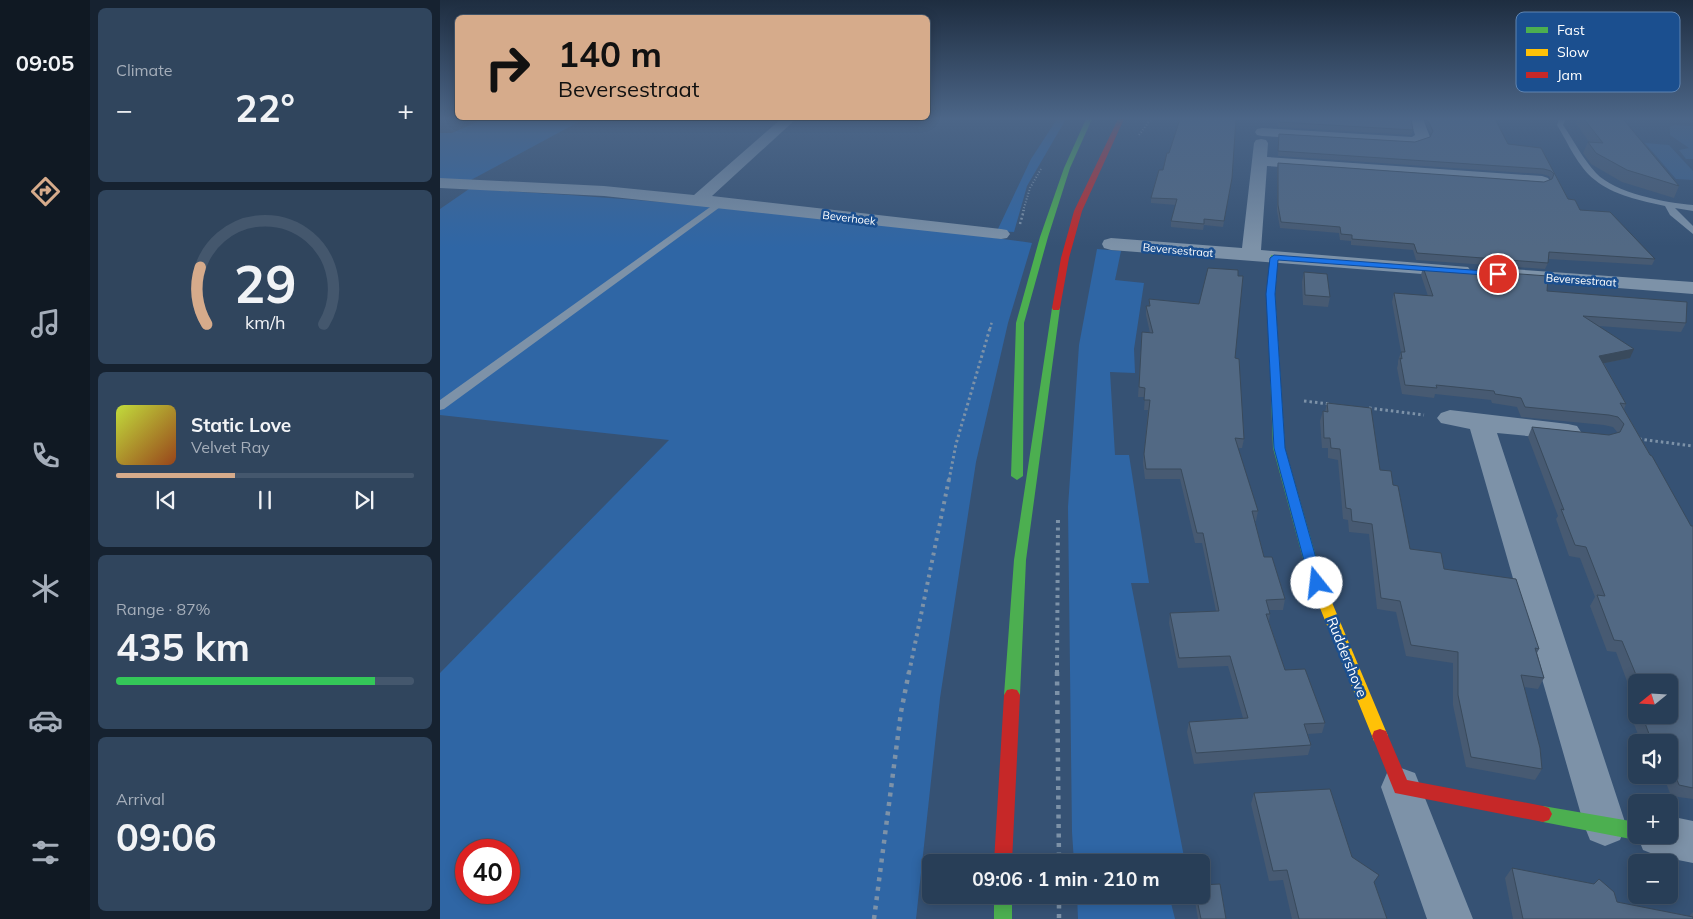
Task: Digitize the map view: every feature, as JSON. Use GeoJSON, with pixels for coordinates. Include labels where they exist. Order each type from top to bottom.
{"type":"FeatureCollection","features":[{"type":"Feature","properties":{"kind":"main road"},"geometry":{"type":"LineString","coordinates":[[1020,560],[1016,459],[1020,323],[1044,237],[1070,162]]}},
{"type":"Feature","properties":{"kind":"main road"},"geometry":{"type":"LineString","coordinates":[[1056,203],[1080,162]]}},
{"type":"Feature","properties":{"kind":"main road"},"geometry":{"type":"LineString","coordinates":[[1003,854],[1020,560],[1052,327],[1065,258],[1078,211],[1101,162]]}},
{"type":"Feature","properties":{"kind":"main road","name":"Ruddershove"},"geometry":{"type":"LineString","coordinates":[[1274,258],[1271,294],[1279,448],[1317,583],[1401,787]]}},
{"type":"Feature","properties":{"kind":"main road"},"geometry":{"type":"LineString","coordinates":[[1401,787],[1620,828]]}},
{"type":"Feature","properties":{"kind":"main road"},"geometry":{"type":"LineString","coordinates":[[1003,904],[1003,919]]}},
{"type":"Feature","properties":{"kind":"street"},"geometry":{"type":"LineString","coordinates":[[698,200],[741,162]]}},
{"type":"Feature","properties":{"kind":"street"},"geometry":{"type":"LineString","coordinates":[[1251,256],[1260,162]]}},
{"type":"Feature","properties":{"kind":"street"},"geometry":{"type":"LineString","coordinates":[[1273,162],[1542,181]]}},
{"type":"Feature","properties":{"kind":"street","name":"Beverhoek"},"geometry":{"type":"LineString","coordinates":[[440,183],[604,191],[724,202],[1001,234]]}},
{"type":"Feature","properties":{"kind":"street","name":"Beversestraat"},"geometry":{"type":"LineString","coordinates":[[1111,244],[1274,258],[1693,288]]}},
{"type":"Feature","properties":{"kind":"street"},"geometry":{"type":"LineString","coordinates":[[1604,435],[1465,420],[1620,828]]}},
{"type":"Feature","properties":{"kind":"street","name":"Ruddershove"},"geometry":{"type":"LineString","coordinates":[[1401,787],[1450,919]]}},
{"type":"Feature","properties":{"kind":"street"},"geometry":{"type":"LineString","coordinates":[[1678,839],[1693,842]]}},
{"type":"Feature","properties":{"kind":"lane"},"geometry":{"type":"LineString","coordinates":[[1584,162],[1591,172],[1611,186],[1668,204],[1693,208]]}},
{"type":"Feature","properties":{"kind":"lane"},"geometry":{"type":"LineString","coordinates":[[440,406],[724,202]]}},
{"type":"Feature","properties":{"kind":"lane"},"geometry":{"type":"LineString","coordinates":[[1668,204],[1673,213],[1693,231]]}},
{"type":"Feature","properties":{"kind":"path"},"geometry":{"type":"LineString","coordinates":[[1019,229],[1030,188],[1042,166]]}},
{"type":"Feature","properties":{"kind":"path"},"geometry":{"type":"LineString","coordinates":[[874,919],[901,712],[956,444],[995,311]]}},
{"type":"Feature","properties":{"kind":"path"},"geometry":{"type":"LineString","coordinates":[[1277,398],[1334,405]]}},
{"type":"Feature","properties":{"kind":"path"},"geometry":{"type":"LineString","coordinates":[[1363,408],[1465,420]]}},
{"type":"Feature","properties":{"kind":"path"},"geometry":{"type":"LineString","coordinates":[[1604,435],[1693,446]]}},
{"type":"Feature","properties":{"kind":"path"},"geometry":{"type":"LineString","coordinates":[[1059,506],[1056,618],[1059,854]]}},
{"type":"Feature","properties":{"kind":"path"},"geometry":{"type":"LineString","coordinates":[[1059,904],[1060,919]]}},
{"type":"Feature","properties":{"kind":"shaded area"},"geometry":{"type":"Polygon","coordinates":[[[440,162],[504,162],[469,181],[440,179],[440,162]]]}},
{"type":"Feature","properties":{"kind":"shaded area"},"geometry":{"type":"Polygon","coordinates":[[[1030,162],[1041,162],[1027,186],[1014,232],[997,231],[1030,162]]]}},
{"type":"Feature","properties":{"kind":"shaded area"},"geometry":{"type":"Polygon","coordinates":[[[1661,162],[1685,162],[1693,171],[1693,180],[1676,179],[1661,162]]]}},
{"type":"Feature","properties":{"kind":"shaded area"},"geometry":{"type":"Polygon","coordinates":[[[469,189],[751,210],[892,225],[1032,243],[1008,323],[976,462],[940,698],[916,919],[440,919],[440,673],[669,440],[440,415],[440,209],[469,189]]]}},
{"type":"Feature","properties":{"kind":"shaded area"},"geometry":{"type":"Polygon","coordinates":[[[1097,249],[1121,251],[1115,280],[1144,283],[1134,349],[1135,373],[1110,372],[1115,455],[1129,455],[1149,583],[1131,583],[1183,854],[1073,854],[1068,507],[1079,345],[1097,249]]]}},
{"type":"Feature","properties":{"kind":"shaded area"},"geometry":{"type":"Polygon","coordinates":[[[1077,904],[1171,904],[1175,919],[1078,919],[1077,904]]]}},
{"type":"Feature","properties":{"kind":"building"},"geometry":{"type":"Polygon","coordinates":[[[1165,162],[1233,162],[1224,221],[1204,219],[1204,224],[1171,221],[1177,199],[1151,198],[1159,170],[1163,170],[1165,162]]]}},
{"type":"Feature","properties":{"kind":"building"},"geometry":{"type":"Polygon","coordinates":[[[1439,162],[1548,162],[1568,199],[1575,200],[1580,210],[1610,212],[1655,259],[1549,252],[1548,263],[1417,253],[1414,244],[1352,239],[1352,235],[1341,234],[1340,227],[1281,222],[1278,205],[1278,163],[1544,182],[1552,179],[1554,174],[1544,169],[1439,162]]]}},
{"type":"Feature","properties":{"kind":"building"},"geometry":{"type":"Polygon","coordinates":[[[1612,162],[1659,162],[1679,186],[1627,170],[1612,162]]]}},
{"type":"Feature","properties":{"kind":"building"},"geometry":{"type":"Polygon","coordinates":[[[1423,267],[1548,276],[1547,291],[1687,302],[1686,323],[1583,316],[1634,349],[1599,356],[1626,404],[1620,403],[1691,526],[1693,526],[1693,788],[1679,785],[1678,782],[1678,734],[1649,734],[1645,724],[1678,724],[1678,674],[1636,674],[1622,641],[1614,640],[1597,595],[1605,596],[1586,547],[1575,545],[1561,509],[1564,510],[1532,427],[1609,435],[1620,432],[1624,424],[1618,417],[1609,415],[1525,407],[1521,398],[1495,394],[1494,391],[1436,385],[1437,388],[1405,385],[1400,358],[1402,359],[1401,352],[1405,352],[1394,293],[1433,296],[1423,267]]]}},
{"type":"Feature","properties":{"kind":"building"},"geometry":{"type":"Polygon","coordinates":[[[1208,268],[1238,270],[1238,276],[1243,276],[1235,358],[1239,359],[1244,439],[1235,438],[1258,511],[1252,511],[1264,557],[1272,557],[1285,599],[1266,600],[1270,614],[1266,614],[1285,670],[1305,669],[1325,723],[1304,724],[1311,745],[1196,753],[1189,722],[1248,718],[1230,656],[1179,658],[1170,613],[1219,611],[1203,533],[1197,533],[1181,469],[1146,469],[1144,454],[1150,400],[1144,400],[1145,388],[1139,387],[1142,332],[1153,333],[1146,306],[1150,306],[1149,299],[1199,304],[1208,268]]]}},
{"type":"Feature","properties":{"kind":"building"},"geometry":{"type":"Polygon","coordinates":[[[1304,272],[1327,274],[1330,297],[1305,295],[1304,272]]]}},
{"type":"Feature","properties":{"kind":"building"},"geometry":{"type":"Polygon","coordinates":[[[1327,403],[1371,408],[1380,470],[1391,471],[1393,485],[1398,486],[1410,549],[1441,553],[1444,569],[1516,579],[1539,649],[1535,648],[1544,678],[1521,675],[1540,748],[1542,769],[1471,757],[1458,695],[1458,652],[1411,645],[1400,601],[1381,598],[1372,524],[1352,521],[1351,509],[1346,508],[1340,449],[1331,448],[1330,438],[1324,438],[1323,411],[1328,412],[1327,403]]]}},
{"type":"Feature","properties":{"kind":"building"},"geometry":{"type":"Polygon","coordinates":[[[1330,789],[1352,857],[1379,875],[1374,882],[1387,919],[1299,919],[1287,870],[1273,871],[1254,793],[1330,789]]]}},
{"type":"Feature","properties":{"kind":"building"},"geometry":{"type":"Polygon","coordinates":[[[1512,868],[1594,884],[1599,879],[1614,892],[1617,902],[1693,917],[1693,919],[1523,919],[1512,868]]]}},
{"type":"Feature","properties":{"kind":"building"},"geometry":{"type":"Polygon","coordinates":[[[1220,884],[1226,919],[1201,919],[1198,904],[1210,904],[1210,885],[1220,884]]]}},
{"type":"Feature","properties":{"kind":"traffic: fast"},"geometry":{"type":"LineString","coordinates":[[1017,476],[1020,323],[1044,237],[1070,162]]}},
{"type":"Feature","properties":{"kind":"traffic: fast"},"geometry":{"type":"LineString","coordinates":[[1274,257],[1271,294],[1279,448],[1316,581]]}},
{"type":"Feature","properties":{"kind":"traffic: fast"},"geometry":{"type":"LineString","coordinates":[[1012,695],[1020,560],[1056,308]]}},
{"type":"Feature","properties":{"kind":"traffic: fast"},"geometry":{"type":"LineString","coordinates":[[1543,814],[1628,830]]}},
{"type":"Feature","properties":{"kind":"traffic: fast"},"geometry":{"type":"LineString","coordinates":[[1003,904],[1003,919]]}},
{"type":"Feature","properties":{"kind":"traffic: slow"},"geometry":{"type":"LineString","coordinates":[[1316,581],[1380,736]]}},
{"type":"Feature","properties":{"kind":"traffic: jam"},"geometry":{"type":"LineString","coordinates":[[1056,308],[1065,258],[1078,211],[1101,162]]}},
{"type":"Feature","properties":{"kind":"traffic: jam"},"geometry":{"type":"LineString","coordinates":[[1003,854],[1012,695]]}},
{"type":"Feature","properties":{"kind":"traffic: jam"},"geometry":{"type":"LineString","coordinates":[[1380,736],[1401,787],[1543,814]]}},
{"type":"Feature","properties":{"kind":"route"},"geometry":{"type":"LineString","coordinates":[[1317,583],[1279,448],[1271,294],[1274,258],[1498,274]]}}]}
